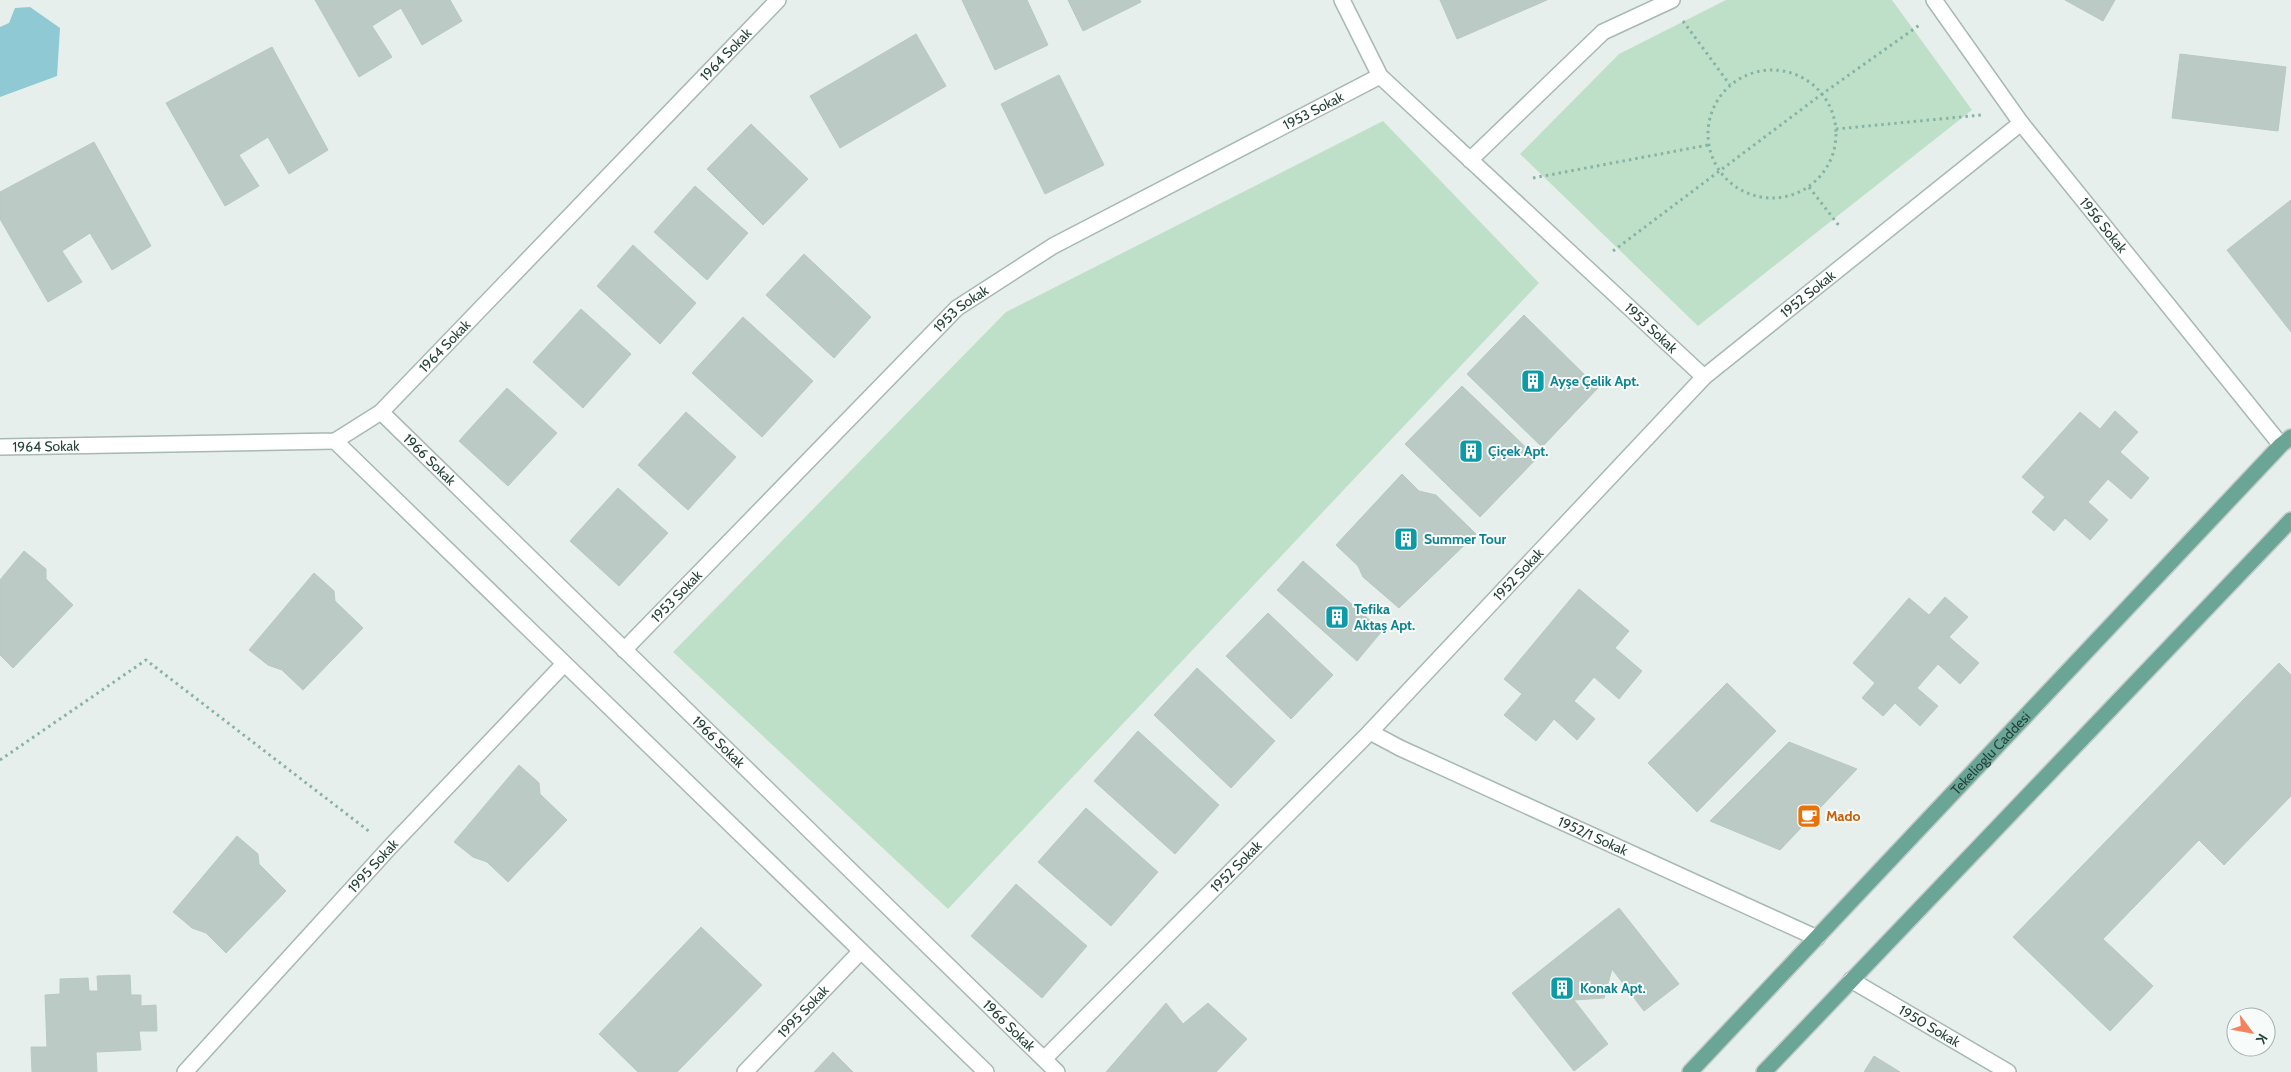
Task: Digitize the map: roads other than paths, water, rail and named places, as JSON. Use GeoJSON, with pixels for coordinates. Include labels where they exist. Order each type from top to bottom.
{"type":"FeatureCollection","features":[{"type":"Feature","properties":{"kind":"main road","name":"Tekelioglu Caddesi"},"geometry":{"type":"LineString","coordinates":[[1690,1072],[2286,441]]}},
{"type":"Feature","properties":{"kind":"main road"},"geometry":{"type":"LineString","coordinates":[[1764,1072],[2291,520]]}},
{"type":"Feature","properties":{"kind":"street","name":"1964 Sokak"},"geometry":{"type":"LineString","coordinates":[[0,447],[335,441],[381,412],[778,0]]}},
{"type":"Feature","properties":{"kind":"street","name":"1953 Sokak"},"geometry":{"type":"LineString","coordinates":[[1342,0],[1380,76],[1704,377]]}},
{"type":"Feature","properties":{"kind":"street"},"geometry":{"type":"LineString","coordinates":[[1470,160],[1603,32],[1672,0]]}},
{"type":"Feature","properties":{"kind":"street","name":"1956 Sokak"},"geometry":{"type":"LineString","coordinates":[[1934,0],[2021,123],[2286,441]]}},
{"type":"Feature","properties":{"kind":"street","name":"1953 Sokak"},"geometry":{"type":"LineString","coordinates":[[624,650],[957,308],[1053,246],[1380,76]]}},
{"type":"Feature","properties":{"kind":"street","name":"1952 Sokak"},"geometry":{"type":"LineString","coordinates":[[1044,1059],[1370,732],[1704,377],[2021,123]]}},
{"type":"Feature","properties":{"kind":"street","name":"1966 Sokak"},"geometry":{"type":"LineString","coordinates":[[381,412],[1057,1072]]}},
{"type":"Feature","properties":{"kind":"street"},"geometry":{"type":"LineString","coordinates":[[335,441],[986,1072]]}},
{"type":"Feature","properties":{"kind":"street","name":"1995 Sokak"},"geometry":{"type":"LineString","coordinates":[[185,1072],[390,847],[564,664]]}},
{"type":"Feature","properties":{"kind":"street","name":"1952/1 Sokak"},"geometry":{"type":"LineString","coordinates":[[1370,732],[1400,748],[1817,938]]}},
{"type":"Feature","properties":{"kind":"street","name":"1995 Sokak"},"geometry":{"type":"LineString","coordinates":[[745,1072],[861,951]]}},
{"type":"Feature","properties":{"kind":"street","name":"1950 Sokak"},"geometry":{"type":"LineString","coordinates":[[1851,980],[2008,1072]]}},
{"type":"Feature","properties":{"kind":"water"},"geometry":{"type":"Polygon","coordinates":[[[30,7],[60,28],[57,76],[0,97],[0,27],[9,23],[15,8],[30,7]]]}},
{"type":"Feature","properties":{"kind":"place","name":"Ayşe Çelik Apt."},"geometry":{"type":"Point","coordinates":[1533,381]}},
{"type":"Feature","properties":{"kind":"place","name":"Çiçek Apt."},"geometry":{"type":"Point","coordinates":[1471,451]}},
{"type":"Feature","properties":{"kind":"place","name":"Summer Tour"},"geometry":{"type":"Point","coordinates":[1406,539]}},
{"type":"Feature","properties":{"kind":"place","name":"Tefika Aktaş Apt."},"geometry":{"type":"Point","coordinates":[1337,617]}},
{"type":"Feature","properties":{"kind":"place","name":"Mado"},"geometry":{"type":"Point","coordinates":[1809,816]}},
{"type":"Feature","properties":{"kind":"place","name":"Konak Apt."},"geometry":{"type":"Point","coordinates":[1562,988]}}]}
